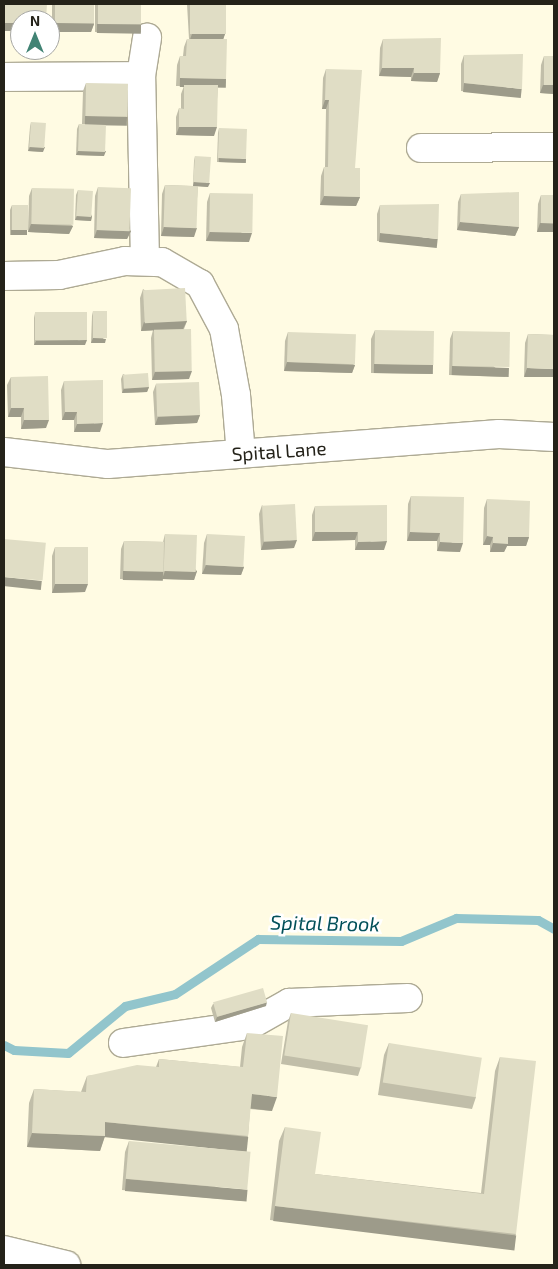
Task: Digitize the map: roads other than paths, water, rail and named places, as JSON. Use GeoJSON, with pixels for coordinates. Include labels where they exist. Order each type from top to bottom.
{"type":"FeatureCollection","features":[{"type":"Feature","properties":{"kind":"main road"},"geometry":{"type":"LineString","coordinates":[[145,261],[141,76],[147,37]]}},
{"type":"Feature","properties":{"kind":"main road"},"geometry":{"type":"LineString","coordinates":[[4,77],[141,76]]}},
{"type":"Feature","properties":{"kind":"main road"},"geometry":{"type":"LineString","coordinates":[[421,148],[554,147]]}},
{"type":"Feature","properties":{"kind":"main road"},"geometry":{"type":"LineString","coordinates":[[4,276],[59,275],[124,261],[145,261],[162,262],[200,284],[224,329],[236,395],[241,454]]}},
{"type":"Feature","properties":{"kind":"main road","name":"Spital Lane"},"geometry":{"type":"LineString","coordinates":[[4,452],[108,464],[499,434],[554,436]]}},
{"type":"Feature","properties":{"kind":"main road"},"geometry":{"type":"LineString","coordinates":[[122,1043],[250,1025],[289,1003],[408,998]]}},
{"type":"Feature","properties":{"kind":"main road"},"geometry":{"type":"LineString","coordinates":[[4,1250],[66,1265]]}},
{"type":"Feature","properties":{"kind":"waterway","name":"Spital Brook"},"geometry":{"type":"LineString","coordinates":[[4,1045],[14,1050],[68,1053],[125,1006],[175,994],[258,939],[401,941],[456,918],[538,920],[554,929]]}}]}
